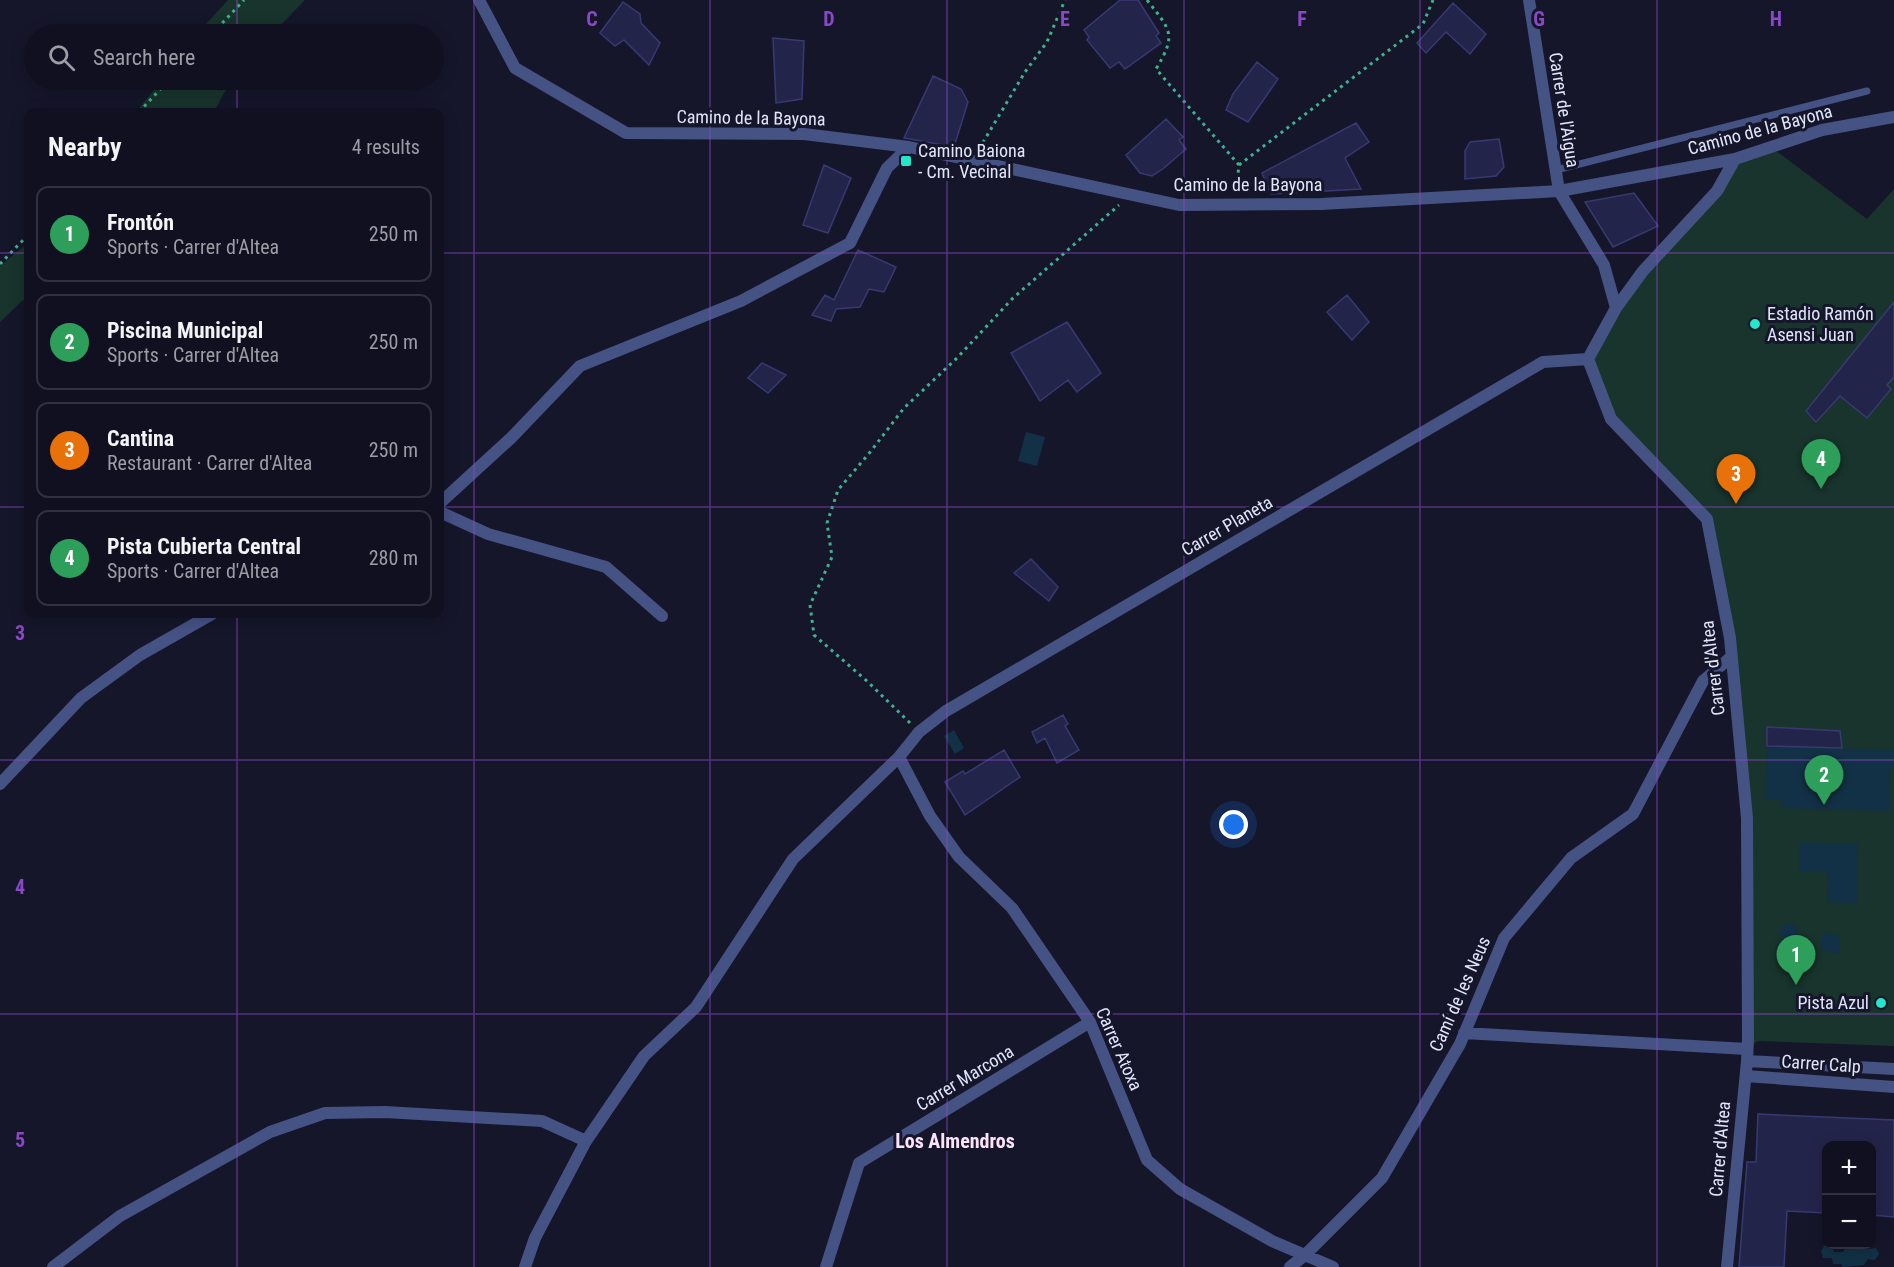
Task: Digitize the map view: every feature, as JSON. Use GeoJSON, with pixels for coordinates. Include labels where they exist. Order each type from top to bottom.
{"type":"FeatureCollection","features":[{"type":"Feature","properties":{"kind":"street","name":"Camino de la Bayona"},"geometry":{"type":"LineString","coordinates":[[479,0],[515,68],[626,134],[804,134],[909,147],[1179,205],[1321,204],[1559,191],[1736,159],[1822,130],[1894,117]]}},
{"type":"Feature","properties":{"kind":"street","name":"Carrer de l'Aigua"},"geometry":{"type":"LineString","coordinates":[[1528,0],[1559,191]]}},
{"type":"Feature","properties":{"kind":"street"},"geometry":{"type":"LineString","coordinates":[[444,499],[511,438],[580,366],[741,301],[850,243],[887,168],[909,147]]}},
{"type":"Feature","properties":{"kind":"street"},"geometry":{"type":"LineString","coordinates":[[1588,359],[1616,308],[1643,271],[1717,191],[1736,159]]}},
{"type":"Feature","properties":{"kind":"street"},"geometry":{"type":"LineString","coordinates":[[1559,191],[1604,265],[1616,308]]}},
{"type":"Feature","properties":{"kind":"street","name":"Carrer Planeta"},"geometry":{"type":"LineString","coordinates":[[525,1267],[535,1238],[586,1141],[644,1056],[696,1007],[793,859],[899,757],[920,732],[946,711],[1543,362],[1588,359]]}},
{"type":"Feature","properties":{"kind":"street","name":"Carrer d'Altea"},"geometry":{"type":"LineString","coordinates":[[1588,359],[1611,419],[1707,519],[1730,638],[1747,818],[1747,1055],[1727,1267]]}},
{"type":"Feature","properties":{"kind":"street"},"geometry":{"type":"LineString","coordinates":[[444,514],[488,534],[606,567],[662,616]]}},
{"type":"Feature","properties":{"kind":"street"},"geometry":{"type":"LineString","coordinates":[[0,784],[81,698],[140,655],[205,618]]}},
{"type":"Feature","properties":{"kind":"street","name":"Camí de les Neus"},"geometry":{"type":"LineString","coordinates":[[1290,1267],[1305,1255],[1382,1178],[1464,1034],[1504,938],[1571,858],[1633,814],[1703,681],[1731,657]]}},
{"type":"Feature","properties":{"kind":"street","name":"Carrer Atoxa"},"geometry":{"type":"LineString","coordinates":[[899,757],[930,816],[959,857],[1012,908],[1090,1022],[1147,1160],[1180,1189],[1272,1240],[1333,1267]]}},
{"type":"Feature","properties":{"kind":"street","name":"Carrer Marcona"},"geometry":{"type":"LineString","coordinates":[[827,1262],[859,1163],[1090,1022]]}},
{"type":"Feature","properties":{"kind":"street","name":"Carrer Calp"},"geometry":{"type":"LineString","coordinates":[[1464,1034],[1747,1055],[1894,1069]]}},
{"type":"Feature","properties":{"kind":"street","name":"Carrer Calp"},"geometry":{"type":"LineString","coordinates":[[1746,1077],[1894,1088]]}},
{"type":"Feature","properties":{"kind":"street"},"geometry":{"type":"LineString","coordinates":[[53,1267],[120,1216],[270,1132],[325,1113],[385,1112],[542,1121],[586,1141]]}},
{"type":"Feature","properties":{"kind":"street"},"geometry":{"type":"LineString","coordinates":[[817,1267],[827,1262]]}},
{"type":"Feature","properties":{"kind":"lane"},"geometry":{"type":"LineString","coordinates":[[1556,170],[1867,91]]}},
{"type":"Feature","properties":{"kind":"path"},"geometry":{"type":"LineString","coordinates":[[221,24],[244,0]]}},
{"type":"Feature","properties":{"kind":"path"},"geometry":{"type":"LineString","coordinates":[[972,161],[1025,72],[1047,42],[1065,0]]}},
{"type":"Feature","properties":{"kind":"path"},"geometry":{"type":"LineString","coordinates":[[1147,0],[1163,20],[1171,37],[1167,51],[1156,69],[1239,165],[1235,205]]}},
{"type":"Feature","properties":{"kind":"path"},"geometry":{"type":"LineString","coordinates":[[1239,165],[1423,24],[1433,0]]}},
{"type":"Feature","properties":{"kind":"path"},"geometry":{"type":"LineString","coordinates":[[143,108],[160,90]]}},
{"type":"Feature","properties":{"kind":"path"},"geometry":{"type":"LineString","coordinates":[[920,732],[814,635],[810,605],[832,557],[827,523],[838,490],[904,408],[957,358],[1012,299],[1130,195]]}},
{"type":"Feature","properties":{"kind":"path"},"geometry":{"type":"LineString","coordinates":[[0,264],[24,239]]}},
{"type":"Feature","properties":{"kind":"green space"},"geometry":{"type":"Polygon","coordinates":[[[228,0],[305,0],[282,24],[206,24],[228,0]]]}},
{"type":"Feature","properties":{"kind":"green space"},"geometry":{"type":"Polygon","coordinates":[[[154,90],[226,90],[216,108],[139,108],[154,90]]]}},
{"type":"Feature","properties":{"kind":"green space"},"geometry":{"type":"Polygon","coordinates":[[[1771,147],[1867,219],[1894,189],[1894,1046],[1759,1041],[1754,1043],[1747,818],[1731,657],[1707,519],[1611,419],[1588,359],[1616,308],[1717,191],[1735,159],[1771,147]]]}},
{"type":"Feature","properties":{"kind":"green space"},"geometry":{"type":"Polygon","coordinates":[[[24,246],[24,300],[0,322],[0,266],[24,246]]]}},
{"type":"Feature","properties":{"kind":"water"},"geometry":{"type":"Polygon","coordinates":[[[1026,432],[1045,437],[1037,466],[1018,461],[1026,432]]]}},
{"type":"Feature","properties":{"kind":"water"},"geometry":{"type":"Polygon","coordinates":[[[954,730],[964,748],[955,754],[944,736],[954,730]]]}},
{"type":"Feature","properties":{"kind":"water"},"geometry":{"type":"Polygon","coordinates":[[[1767,746],[1894,750],[1894,767],[1890,768],[1889,811],[1781,808],[1781,799],[1765,799],[1767,746]]]}},
{"type":"Feature","properties":{"kind":"water"},"geometry":{"type":"Polygon","coordinates":[[[1800,842],[1858,844],[1857,903],[1827,902],[1828,872],[1799,871],[1800,842]]]}},
{"type":"Feature","properties":{"kind":"water"},"geometry":{"type":"Polygon","coordinates":[[[1785,923],[1793,923],[1798,928],[1796,939],[1785,941],[1780,936],[1780,928],[1785,923]]]}},
{"type":"Feature","properties":{"kind":"water"},"geometry":{"type":"Polygon","coordinates":[[[1822,933],[1840,935],[1840,953],[1821,952],[1822,933]]]}},
{"type":"Feature","properties":{"kind":"water"},"geometry":{"type":"Polygon","coordinates":[[[1876,1248],[1879,1254],[1875,1260],[1868,1259],[1864,1265],[1843,1267],[1841,1264],[1833,1264],[1832,1258],[1823,1258],[1821,1251],[1832,1249],[1834,1252],[1843,1252],[1845,1249],[1876,1248]]]}},
{"type":"Feature","properties":{"kind":"building"},"geometry":{"type":"Polygon","coordinates":[[[1120,0],[1138,0],[1159,33],[1156,36],[1161,43],[1125,69],[1119,62],[1110,68],[1087,40],[1089,37],[1084,30],[1120,0]]]}},
{"type":"Feature","properties":{"kind":"building"},"geometry":{"type":"Polygon","coordinates":[[[623,2],[640,14],[641,23],[660,43],[649,65],[624,40],[615,46],[600,33],[623,2]]]}},
{"type":"Feature","properties":{"kind":"building"},"geometry":{"type":"Polygon","coordinates":[[[1453,3],[1486,34],[1470,54],[1446,32],[1426,53],[1417,43],[1453,3]]]}},
{"type":"Feature","properties":{"kind":"building"},"geometry":{"type":"Polygon","coordinates":[[[773,38],[804,41],[802,99],[776,103],[773,38]]]}},
{"type":"Feature","properties":{"kind":"building"},"geometry":{"type":"Polygon","coordinates":[[[1257,62],[1278,79],[1248,122],[1226,110],[1233,94],[1257,62]]]}},
{"type":"Feature","properties":{"kind":"building"},"geometry":{"type":"Polygon","coordinates":[[[933,76],[961,89],[968,102],[954,147],[904,138],[933,76]]]}},
{"type":"Feature","properties":{"kind":"building"},"geometry":{"type":"Polygon","coordinates":[[[1166,119],[1183,137],[1179,140],[1186,149],[1152,176],[1140,173],[1126,155],[1166,119]]]}},
{"type":"Feature","properties":{"kind":"building"},"geometry":{"type":"Polygon","coordinates":[[[1356,123],[1369,142],[1345,158],[1361,189],[1271,194],[1262,173],[1356,123]]]}},
{"type":"Feature","properties":{"kind":"building"},"geometry":{"type":"Polygon","coordinates":[[[1499,139],[1504,167],[1496,176],[1465,179],[1465,151],[1470,142],[1499,139]]]}},
{"type":"Feature","properties":{"kind":"building"},"geometry":{"type":"Polygon","coordinates":[[[824,165],[851,178],[828,233],[803,225],[824,165]]]}},
{"type":"Feature","properties":{"kind":"building"},"geometry":{"type":"Polygon","coordinates":[[[1634,193],[1658,226],[1613,247],[1585,202],[1634,193]]]}},
{"type":"Feature","properties":{"kind":"building"},"geometry":{"type":"Polygon","coordinates":[[[858,250],[896,267],[884,292],[869,289],[860,307],[836,309],[831,321],[812,315],[825,295],[834,300],[858,250]]]}},
{"type":"Feature","properties":{"kind":"building"},"geometry":{"type":"Polygon","coordinates":[[[1347,295],[1369,322],[1352,340],[1327,312],[1347,295]]]}},
{"type":"Feature","properties":{"kind":"building"},"geometry":{"type":"Polygon","coordinates":[[[1894,302],[1894,377],[1887,385],[1891,389],[1867,418],[1840,396],[1816,422],[1806,411],[1894,302]]]}},
{"type":"Feature","properties":{"kind":"building"},"geometry":{"type":"Polygon","coordinates":[[[1067,322],[1101,373],[1077,392],[1068,380],[1040,401],[1011,353],[1067,322]]]}},
{"type":"Feature","properties":{"kind":"building"},"geometry":{"type":"Polygon","coordinates":[[[762,363],[786,375],[768,393],[748,378],[762,363]]]}},
{"type":"Feature","properties":{"kind":"building"},"geometry":{"type":"Polygon","coordinates":[[[1031,559],[1058,587],[1049,601],[1014,573],[1031,559]]]}},
{"type":"Feature","properties":{"kind":"building"},"geometry":{"type":"Polygon","coordinates":[[[1063,715],[1068,724],[1065,726],[1079,750],[1057,763],[1045,738],[1037,743],[1032,732],[1063,715]]]}},
{"type":"Feature","properties":{"kind":"building"},"geometry":{"type":"Polygon","coordinates":[[[1767,727],[1840,731],[1842,748],[1767,746],[1767,727]]]}},
{"type":"Feature","properties":{"kind":"building"},"geometry":{"type":"Polygon","coordinates":[[[1004,750],[1020,777],[965,815],[945,782],[963,771],[965,774],[1004,750]]]}},
{"type":"Feature","properties":{"kind":"building"},"geometry":{"type":"Polygon","coordinates":[[[1758,1114],[1894,1120],[1894,1217],[1876,1215],[1876,1141],[1822,1141],[1822,1213],[1787,1211],[1784,1267],[1739,1267],[1747,1162],[1756,1162],[1758,1114]]]}},
{"type":"Feature","properties":{"kind":"place","name":"Camino Baiona - Cm. Vecinal"},"geometry":{"type":"Point","coordinates":[906,161]}},
{"type":"Feature","properties":{"kind":"place","name":"Estadio Ramón Asensi Juan"},"geometry":{"type":"Point","coordinates":[1755,324]}},
{"type":"Feature","properties":{"kind":"place","name":"Pista Cubierta Central"},"geometry":{"type":"Point","coordinates":[1821,489]}},
{"type":"Feature","properties":{"kind":"place","name":"Cantina"},"geometry":{"type":"Point","coordinates":[1736,504]}},
{"type":"Feature","properties":{"kind":"place","name":"Piscina Municipal"},"geometry":{"type":"Point","coordinates":[1824,805]}},
{"type":"Feature","properties":{"kind":"place","name":"Frontón"},"geometry":{"type":"Point","coordinates":[1796,985]}},
{"type":"Feature","properties":{"kind":"place","name":"Pista Azul"},"geometry":{"type":"Point","coordinates":[1881,1003]}},
{"type":"Feature","properties":{"kind":"district","name":"Los Almendros"},"geometry":{"type":"Point","coordinates":[955,1141]}}]}
